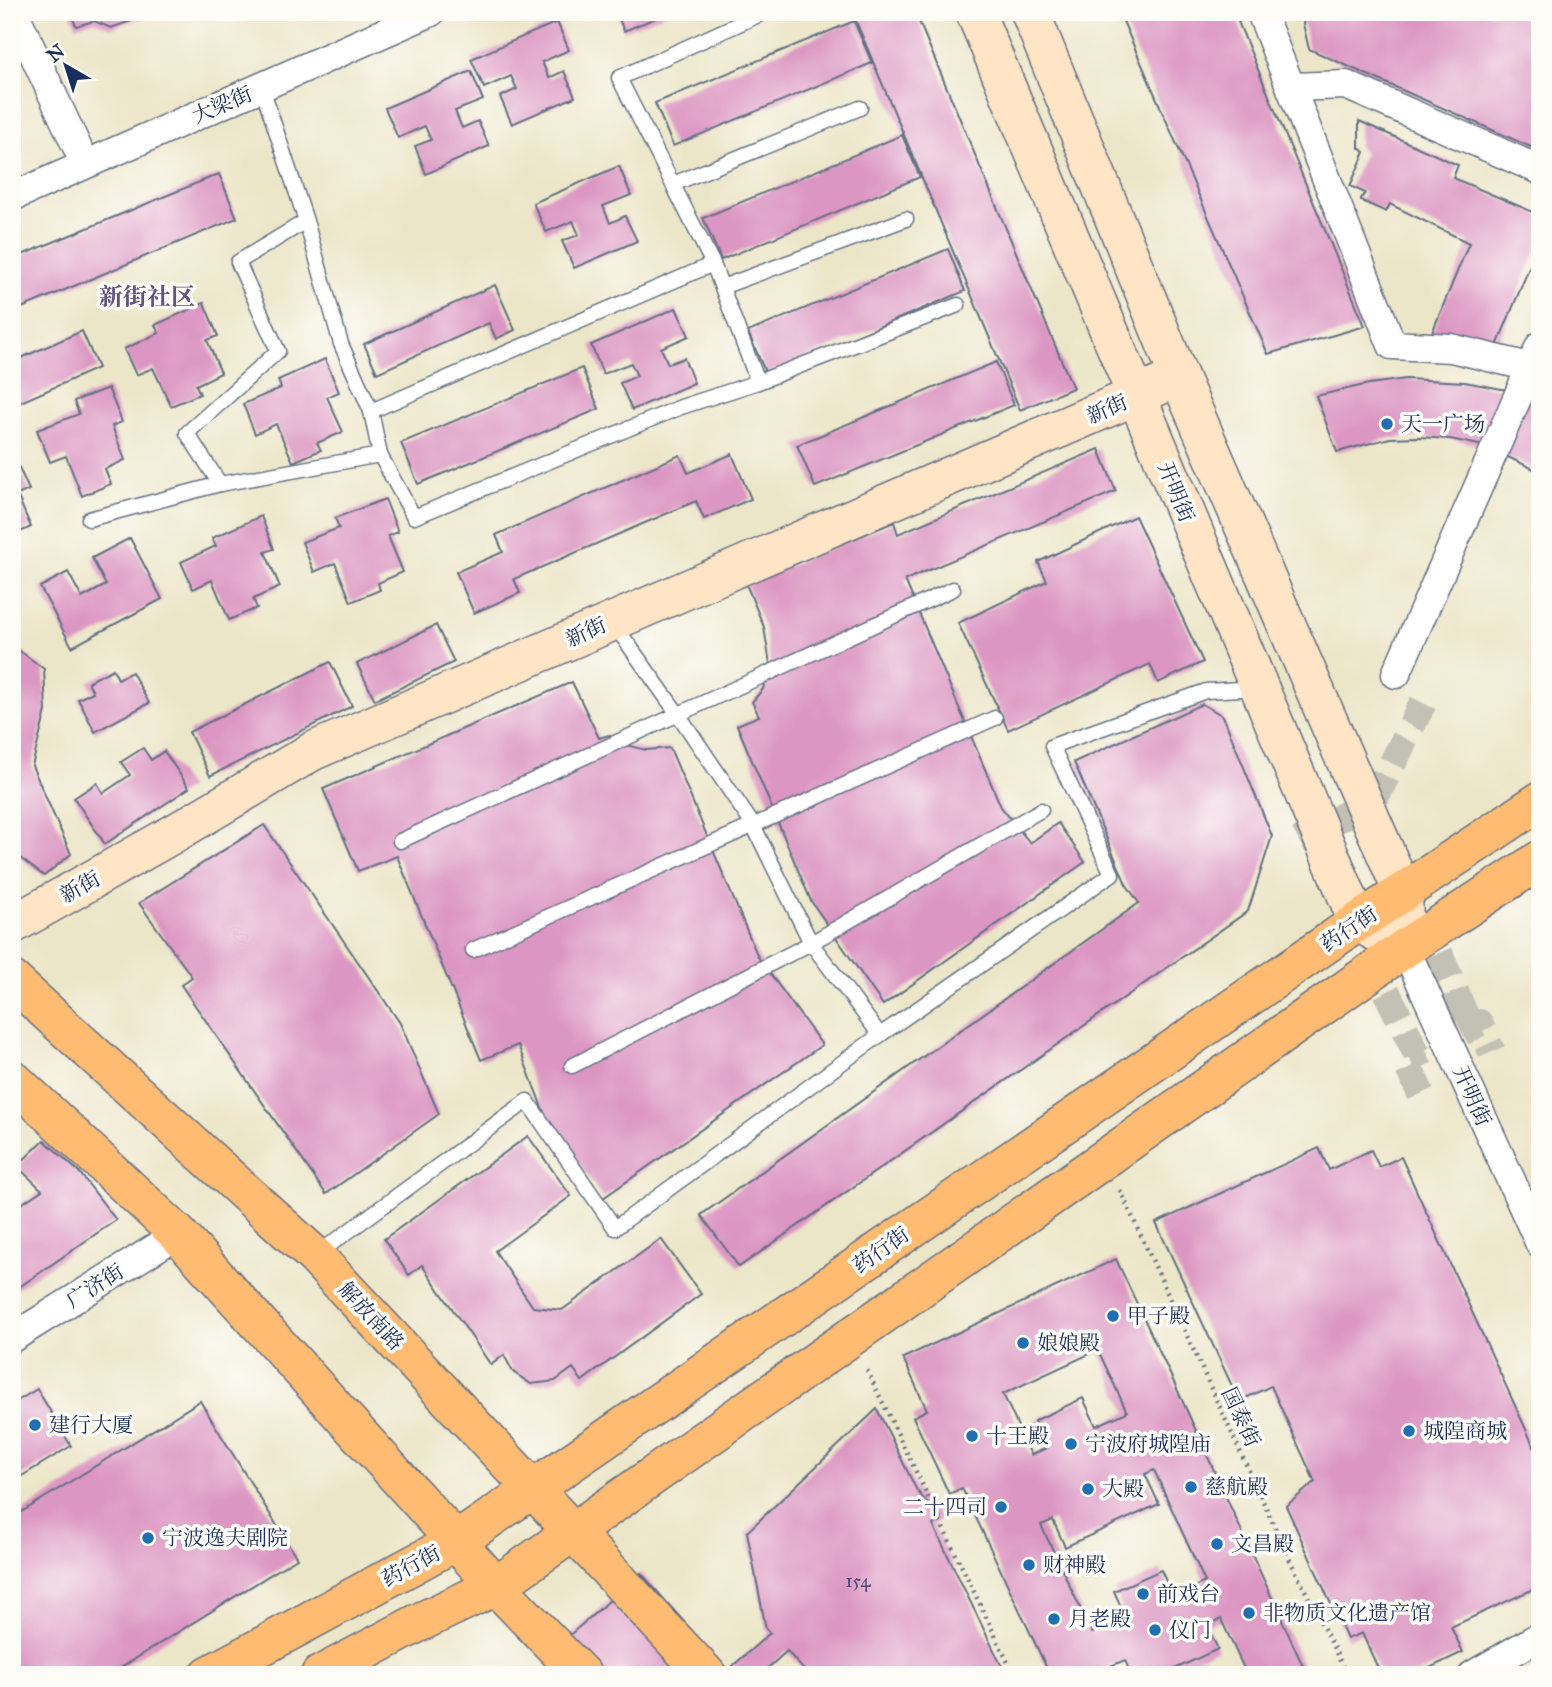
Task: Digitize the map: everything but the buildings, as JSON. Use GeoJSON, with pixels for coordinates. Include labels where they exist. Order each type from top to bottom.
{"type":"FeatureCollection","features":[{"type":"Feature","properties":{"kind":"main road","name":"药行街"},"geometry":{"type":"LineString","coordinates":[[208,1675],[457,1541],[1358,922],[1540,802]]}},
{"type":"Feature","properties":{"kind":"main road"},"geometry":{"type":"LineString","coordinates":[[320,1675],[418,1623],[496,1586],[1405,948],[1540,860]]}},
{"type":"Feature","properties":{"kind":"main road","name":"解放南路"},"geometry":{"type":"LineString","coordinates":[[12,980],[315,1256],[707,1675]]}},
{"type":"Feature","properties":{"kind":"main road"},"geometry":{"type":"LineString","coordinates":[[12,1079],[178,1234],[496,1586],[582,1675]]}},
{"type":"Feature","properties":{"kind":"street"},"geometry":{"type":"LineString","coordinates":[[14,12],[85,164]]}},
{"type":"Feature","properties":{"kind":"street","name":"大梁街"},"geometry":{"type":"LineString","coordinates":[[12,197],[431,12]]}},
{"type":"Feature","properties":{"kind":"street","name":"开明街"},"geometry":{"type":"LineString","coordinates":[[975,12],[1358,922]]}},
{"type":"Feature","properties":{"kind":"street","name":"开明街"},"geometry":{"type":"LineString","coordinates":[[1030,12],[1179,377],[1403,892],[1405,948],[1540,1244]]}},
{"type":"Feature","properties":{"kind":"street"},"geometry":{"type":"LineString","coordinates":[[1261,12],[1392,345],[1451,348],[1537,362],[1396,674]]}},
{"type":"Feature","properties":{"kind":"street"},"geometry":{"type":"LineString","coordinates":[[1291,87],[1346,85],[1540,170]]}},
{"type":"Feature","properties":{"kind":"street","name":"新街"},"geometry":{"type":"LineString","coordinates":[[12,925],[313,751],[1179,377]]}},
{"type":"Feature","properties":{"kind":"street"},"geometry":{"type":"LineString","coordinates":[[1358,922],[1405,948]]}},
{"type":"Feature","properties":{"kind":"street","name":"广济街"},"geometry":{"type":"LineString","coordinates":[[12,1338],[178,1234]]}},
{"type":"Feature","properties":{"kind":"street"},"geometry":{"type":"LineString","coordinates":[[1473,1675],[1540,1636]]}},
{"type":"Feature","properties":{"kind":"lane"},"geometry":{"type":"LineString","coordinates":[[758,382],[713,264],[619,78],[765,12]]}},
{"type":"Feature","properties":{"kind":"lane"},"geometry":{"type":"LineString","coordinates":[[262,88],[306,220],[341,344],[371,411],[380,455],[414,517],[681,407],[758,382],[958,305]]}},
{"type":"Feature","properties":{"kind":"lane"},"geometry":{"type":"LineString","coordinates":[[673,184],[860,108]]}},
{"type":"Feature","properties":{"kind":"lane"},"geometry":{"type":"LineString","coordinates":[[722,287],[906,219]]}},
{"type":"Feature","properties":{"kind":"lane"},"geometry":{"type":"LineString","coordinates":[[220,484],[187,433],[278,351],[238,262],[306,220]]}},
{"type":"Feature","properties":{"kind":"lane"},"geometry":{"type":"LineString","coordinates":[[371,411],[713,264]]}},
{"type":"Feature","properties":{"kind":"lane"},"geometry":{"type":"LineString","coordinates":[[89,519],[220,484],[380,455]]}},
{"type":"Feature","properties":{"kind":"lane"},"geometry":{"type":"LineString","coordinates":[[400,841],[953,589]]}},
{"type":"Feature","properties":{"kind":"lane"},"geometry":{"type":"LineString","coordinates":[[612,621],[753,825],[811,943],[880,1035]]}},
{"type":"Feature","properties":{"kind":"lane"},"geometry":{"type":"LineString","coordinates":[[315,1256],[527,1101],[615,1228],[880,1035],[1112,874],[1052,746],[1206,691],[1258,688]]}},
{"type":"Feature","properties":{"kind":"lane"},"geometry":{"type":"LineString","coordinates":[[472,950],[995,718]]}},
{"type":"Feature","properties":{"kind":"lane"},"geometry":{"type":"LineString","coordinates":[[572,1066],[811,943],[1041,810]]}},
{"type":"Feature","properties":{"kind":"path","name":"国泰街"},"geometry":{"type":"LineString","coordinates":[[1116,1183],[1289,1558],[1347,1675]]}},
{"type":"Feature","properties":{"kind":"path"},"geometry":{"type":"LineString","coordinates":[[863,1362],[1014,1675]]}},
{"type":"Feature","properties":{"kind":"tunnel"},"geometry":{"type":"LineString","coordinates":[[1299,841],[1375,798],[1423,703]]}},
{"type":"Feature","properties":{"kind":"tunnel"},"geometry":{"type":"LineString","coordinates":[[1423,914],[1470,1028]]}},
{"type":"Feature","properties":{"kind":"tunnel"},"geometry":{"type":"LineString","coordinates":[[1368,954],[1417,1054]]}},
{"type":"Feature","properties":{"kind":"tunnel"},"geometry":{"type":"LineString","coordinates":[[1462,1032],[1479,1023],[1492,1052]]}},
{"type":"Feature","properties":{"kind":"tunnel"},"geometry":{"type":"LineString","coordinates":[[1421,1094],[1405,1060],[1426,1050]]}},
{"type":"Feature","properties":{"kind":"place","name":"天一广场"},"geometry":{"type":"Point","coordinates":[1387,424]}},
{"type":"Feature","properties":{"kind":"place","name":"甲子殿"},"geometry":{"type":"Point","coordinates":[1113,1316]}},
{"type":"Feature","properties":{"kind":"place","name":"娘娘殿"},"geometry":{"type":"Point","coordinates":[1023,1343]}},
{"type":"Feature","properties":{"kind":"place","name":"建行大厦"},"geometry":{"type":"Point","coordinates":[35,1425]}},
{"type":"Feature","properties":{"kind":"place","name":"城隍商城"},"geometry":{"type":"Point","coordinates":[1409,1431]}},
{"type":"Feature","properties":{"kind":"place","name":"十王殿"},"geometry":{"type":"Point","coordinates":[972,1436]}},
{"type":"Feature","properties":{"kind":"place","name":"宁波府城隍庙"},"geometry":{"type":"Point","coordinates":[1071,1444]}},
{"type":"Feature","properties":{"kind":"place","name":"慈航殿"},"geometry":{"type":"Point","coordinates":[1191,1487]}},
{"type":"Feature","properties":{"kind":"place","name":"大殿"},"geometry":{"type":"Point","coordinates":[1088,1489]}},
{"type":"Feature","properties":{"kind":"place","name":"二十四司"},"geometry":{"type":"Point","coordinates":[1001,1507]}},
{"type":"Feature","properties":{"kind":"place","name":"宁波逸夫剧院"},"geometry":{"type":"Point","coordinates":[148,1538]}},
{"type":"Feature","properties":{"kind":"place","name":"文昌殿"},"geometry":{"type":"Point","coordinates":[1217,1544]}},
{"type":"Feature","properties":{"kind":"place","name":"财神殿"},"geometry":{"type":"Point","coordinates":[1029,1565]}},
{"type":"Feature","properties":{"kind":"place","name":"前戏台"},"geometry":{"type":"Point","coordinates":[1143,1594]}},
{"type":"Feature","properties":{"kind":"place","name":"非物质文化遗产馆"},"geometry":{"type":"Point","coordinates":[1249,1613]}},
{"type":"Feature","properties":{"kind":"place","name":"月老殿"},"geometry":{"type":"Point","coordinates":[1054,1619]}},
{"type":"Feature","properties":{"kind":"place","name":"仪门"},"geometry":{"type":"Point","coordinates":[1155,1630]}},
{"type":"Feature","properties":{"kind":"district","name":"新街社区"},"geometry":{"type":"Point","coordinates":[147,297]}}]}
